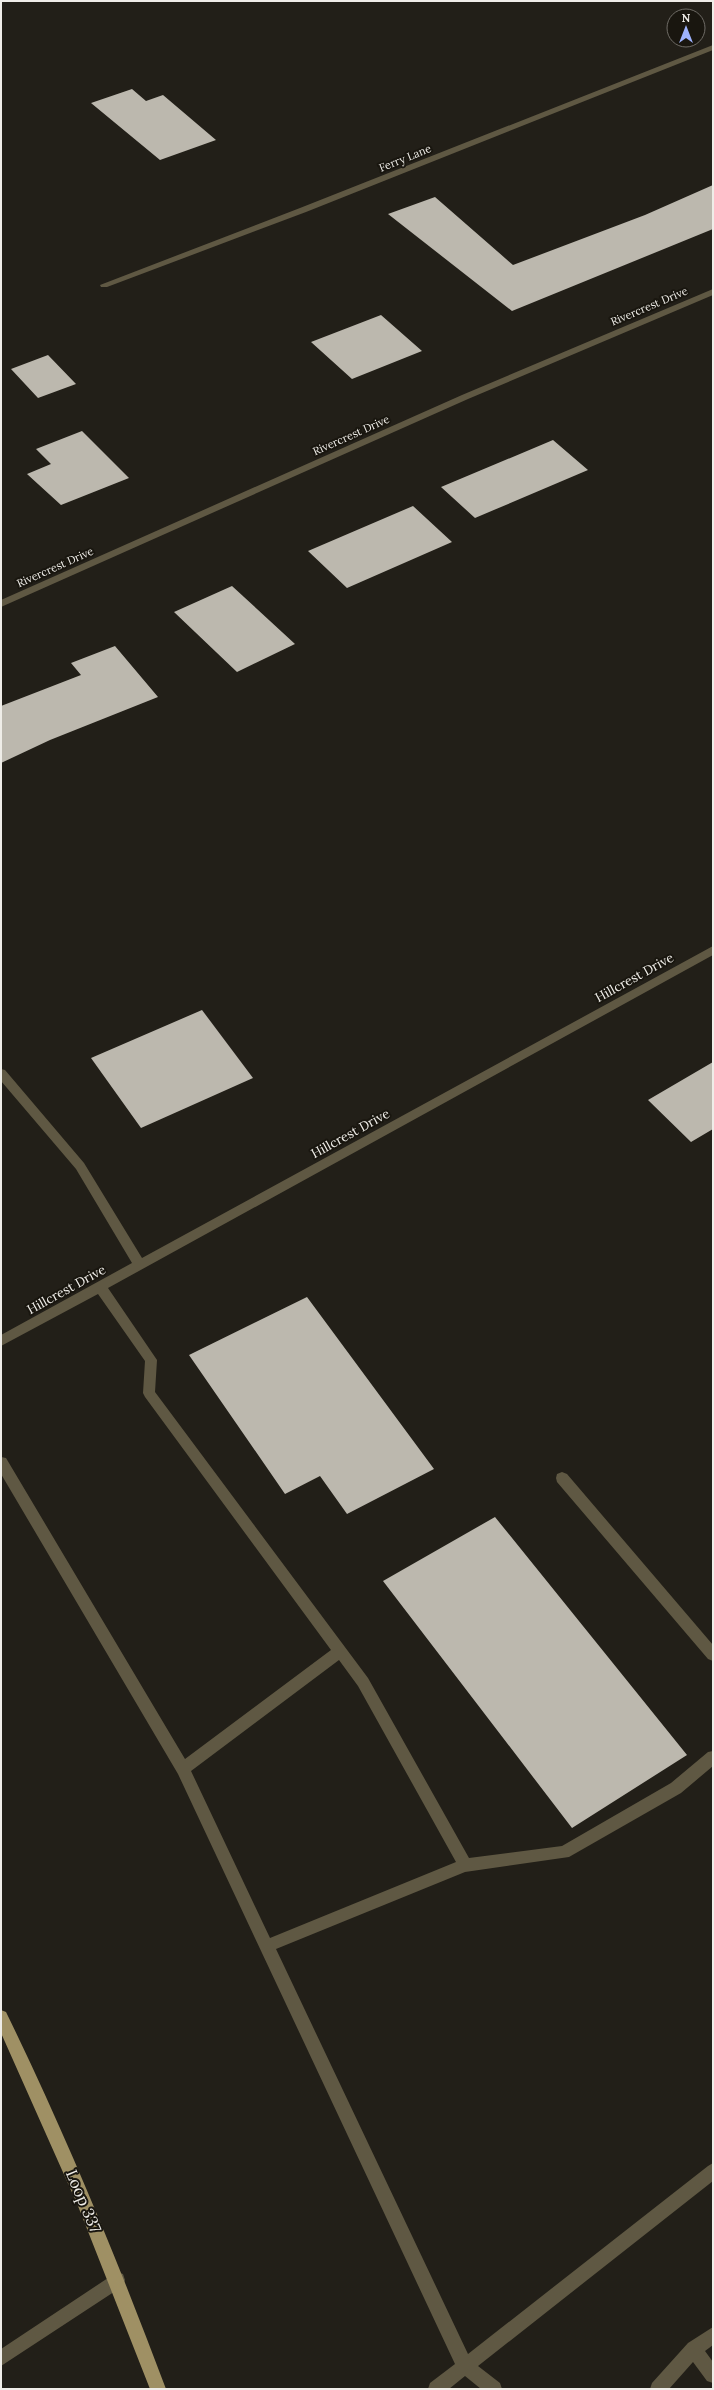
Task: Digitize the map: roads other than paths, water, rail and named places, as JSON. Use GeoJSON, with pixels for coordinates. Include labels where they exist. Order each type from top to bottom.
{"type":"FeatureCollection","features":[{"type":"Feature","properties":{"kind":"main road","name":"Loop 337"},"geometry":{"type":"LineString","coordinates":[[1,2018],[5,2035],[36,2088],[117,2280],[158,2389]]}},
{"type":"Feature","properties":{"kind":"street","name":"Ferry Lane"},"geometry":{"type":"LineString","coordinates":[[104,285],[303,210],[713,47]]}},
{"type":"Feature","properties":{"kind":"street","name":"Rivercrest Drive"},"geometry":{"type":"LineString","coordinates":[[1,604],[465,397],[713,292]]}},
{"type":"Feature","properties":{"kind":"street","name":"Hillcrest Drive"},"geometry":{"type":"LineString","coordinates":[[1,1341],[713,950]]}},
{"type":"Feature","properties":{"kind":"street"},"geometry":{"type":"LineString","coordinates":[[1,1074],[80,1166],[139,1264]]}},
{"type":"Feature","properties":{"kind":"street"},"geometry":{"type":"LineString","coordinates":[[99,1286],[151,1360],[149,1393],[363,1682],[465,1865]]}},
{"type":"Feature","properties":{"kind":"street"},"geometry":{"type":"LineString","coordinates":[[1,1462],[183,1769],[465,2366],[494,2389]]}},
{"type":"Feature","properties":{"kind":"street"},"geometry":{"type":"LineString","coordinates":[[562,1478],[713,1655]]}},
{"type":"Feature","properties":{"kind":"street"},"geometry":{"type":"LineString","coordinates":[[183,1769],[340,1651]]}},
{"type":"Feature","properties":{"kind":"street"},"geometry":{"type":"LineString","coordinates":[[266,1946],[465,1865],[564,1852],[676,1788],[713,1757]]}},
{"type":"Feature","properties":{"kind":"street"},"geometry":{"type":"LineString","coordinates":[[436,2389],[713,2171]]}},
{"type":"Feature","properties":{"kind":"street"},"geometry":{"type":"LineString","coordinates":[[1,2358],[117,2280]]}},
{"type":"Feature","properties":{"kind":"street"},"geometry":{"type":"LineString","coordinates":[[658,2389],[694,2349],[713,2334]]}},
{"type":"Feature","properties":{"kind":"street"},"geometry":{"type":"LineString","coordinates":[[694,2349],[713,2375]]}}]}
